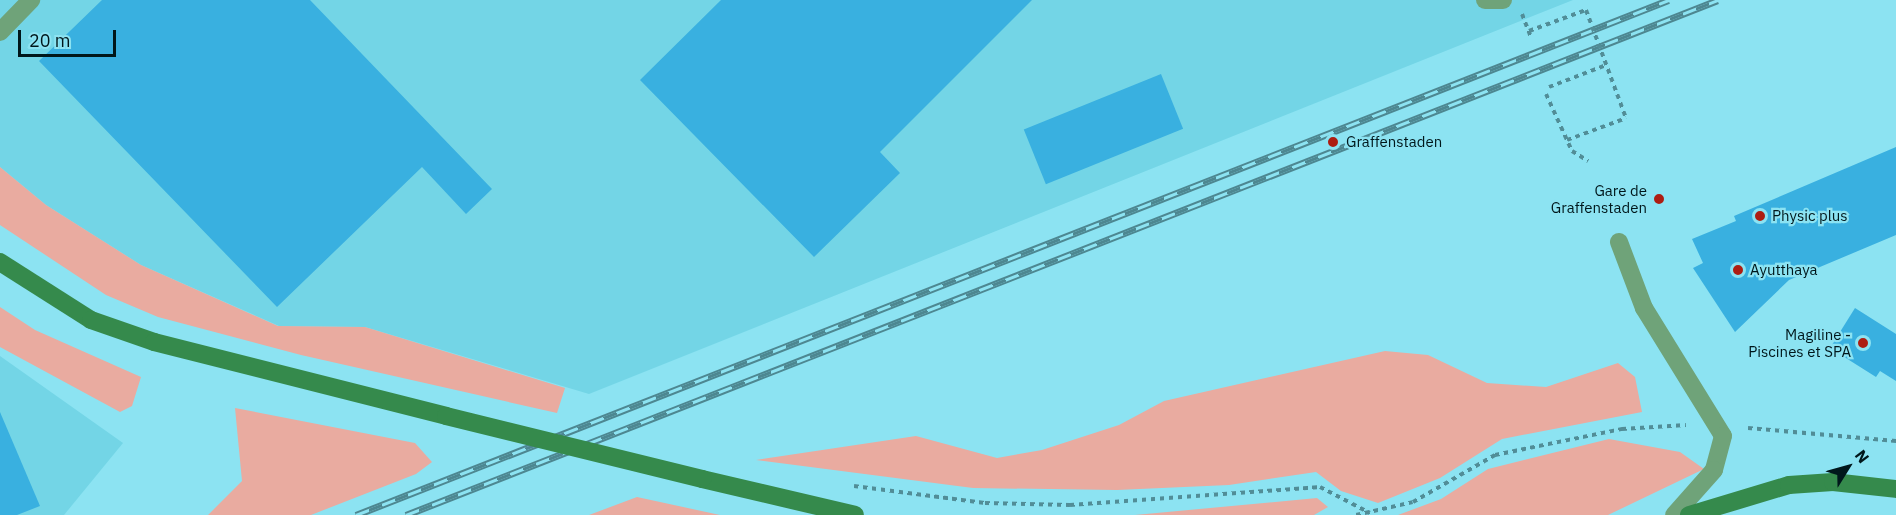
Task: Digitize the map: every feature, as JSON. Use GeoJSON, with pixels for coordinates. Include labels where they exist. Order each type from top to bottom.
{"type":"FeatureCollection","features":[{"type":"Feature","properties":{"kind":"main road"},"geometry":{"type":"LineString","coordinates":[[0,262],[91,320],[212,359],[855,515]]}},
{"type":"Feature","properties":{"kind":"main road"},"geometry":{"type":"LineString","coordinates":[[1689,515],[1789,485],[1833,482],[1896,489]]}},
{"type":"Feature","properties":{"kind":"street"},"geometry":{"type":"LineString","coordinates":[[0,32],[32,0]]}},
{"type":"Feature","properties":{"kind":"street"},"geometry":{"type":"LineString","coordinates":[[1485,0],[1503,0]]}},
{"type":"Feature","properties":{"kind":"street"},"geometry":{"type":"LineString","coordinates":[[1619,242],[1644,308],[1723,436],[1714,470],[1674,515]]}},
{"type":"Feature","properties":{"kind":"path"},"geometry":{"type":"LineString","coordinates":[[1531,37],[1529,31],[1586,10],[1626,118],[1567,140]]}},
{"type":"Feature","properties":{"kind":"path"},"geometry":{"type":"LineString","coordinates":[[1549,87],[1606,65]]}},
{"type":"Feature","properties":{"kind":"path"},"geometry":{"type":"LineString","coordinates":[[1546,94],[1572,152],[1588,161]]}},
{"type":"Feature","properties":{"kind":"path"},"geometry":{"type":"LineString","coordinates":[[1356,515],[1413,502],[1481,462],[1526,447],[1646,426],[1718,426],[1896,441]]}},
{"type":"Feature","properties":{"kind":"path"},"geometry":{"type":"LineString","coordinates":[[846,484],[985,503],[1070,505],[1181,501],[1320,487],[1370,513]]}},
{"type":"Feature","properties":{"kind":"shaded area"},"geometry":{"type":"Polygon","coordinates":[[[0,0],[1573,0],[589,394],[365,327],[279,326],[141,265],[46,205],[0,167],[0,0]]]}},
{"type":"Feature","properties":{"kind":"shaded area"},"geometry":{"type":"Polygon","coordinates":[[[0,167],[46,205],[141,265],[278,326],[365,327],[565,388],[557,413],[301,355],[158,317],[106,295],[0,225],[0,167]]]}},
{"type":"Feature","properties":{"kind":"shaded area"},"geometry":{"type":"Polygon","coordinates":[[[0,307],[35,330],[141,377],[132,406],[120,412],[0,347],[0,307]]]}},
{"type":"Feature","properties":{"kind":"shaded area"},"geometry":{"type":"Polygon","coordinates":[[[1385,351],[1428,355],[1487,383],[1546,387],[1618,363],[1635,377],[1642,412],[1502,439],[1440,478],[1378,503],[1341,491],[1316,472],[1229,485],[1117,490],[973,488],[756,460],[916,436],[997,458],[1042,450],[1119,425],[1164,401],[1385,351]]]}},
{"type":"Feature","properties":{"kind":"shaded area"},"geometry":{"type":"Polygon","coordinates":[[[0,356],[123,443],[64,515],[0,515],[0,356]]]}},
{"type":"Feature","properties":{"kind":"shaded area"},"geometry":{"type":"Polygon","coordinates":[[[235,408],[415,443],[432,462],[416,474],[311,515],[208,515],[242,481],[235,408]]]}},
{"type":"Feature","properties":{"kind":"shaded area"},"geometry":{"type":"Polygon","coordinates":[[[1609,439],[1680,452],[1704,469],[1608,515],[1398,515],[1441,499],[1488,469],[1609,439]]]}},
{"type":"Feature","properties":{"kind":"shaded area"},"geometry":{"type":"Polygon","coordinates":[[[637,497],[720,515],[589,515],[637,497]]]}},
{"type":"Feature","properties":{"kind":"shaded area"},"geometry":{"type":"Polygon","coordinates":[[[1317,498],[1328,507],[1314,515],[1135,515],[1317,498]]]}},
{"type":"Feature","properties":{"kind":"building"},"geometry":{"type":"Polygon","coordinates":[[[102,0],[310,0],[492,189],[466,214],[422,167],[277,307],[39,61],[102,0]]]}},
{"type":"Feature","properties":{"kind":"building"},"geometry":{"type":"Polygon","coordinates":[[[721,0],[1032,0],[880,152],[900,173],[814,257],[640,80],[721,0]]]}},
{"type":"Feature","properties":{"kind":"building"},"geometry":{"type":"Polygon","coordinates":[[[1161,74],[1183,129],[1046,184],[1024,129],[1161,74]]]}},
{"type":"Feature","properties":{"kind":"building"},"geometry":{"type":"Polygon","coordinates":[[[1896,147],[1896,235],[1789,280],[1735,332],[1693,268],[1703,263],[1692,239],[1736,221],[1734,216],[1896,147]]]}},
{"type":"Feature","properties":{"kind":"building"},"geometry":{"type":"Polygon","coordinates":[[[1855,308],[1896,334],[1896,381],[1880,371],[1876,377],[1830,348],[1855,308]]]}},
{"type":"Feature","properties":{"kind":"building"},"geometry":{"type":"Polygon","coordinates":[[[0,412],[40,506],[17,515],[0,515],[0,412]]]}},
{"type":"Feature","properties":{"kind":"railway"},"geometry":{"type":"LineString","coordinates":[[356,515],[1669,0]]}},
{"type":"Feature","properties":{"kind":"railway"},"geometry":{"type":"LineString","coordinates":[[406,515],[1718,0]]}},
{"type":"Feature","properties":{"kind":"place","name":"Graffenstaden"},"geometry":{"type":"Point","coordinates":[1333,142]}},
{"type":"Feature","properties":{"kind":"place","name":"Gare de Graffenstaden"},"geometry":{"type":"Point","coordinates":[1659,199]}},
{"type":"Feature","properties":{"kind":"place","name":"Physic plus"},"geometry":{"type":"Point","coordinates":[1760,216]}},
{"type":"Feature","properties":{"kind":"place","name":"Ayutthaya"},"geometry":{"type":"Point","coordinates":[1738,270]}},
{"type":"Feature","properties":{"kind":"place","name":"Magiline - Piscines et SPA"},"geometry":{"type":"Point","coordinates":[1863,343]}}]}
